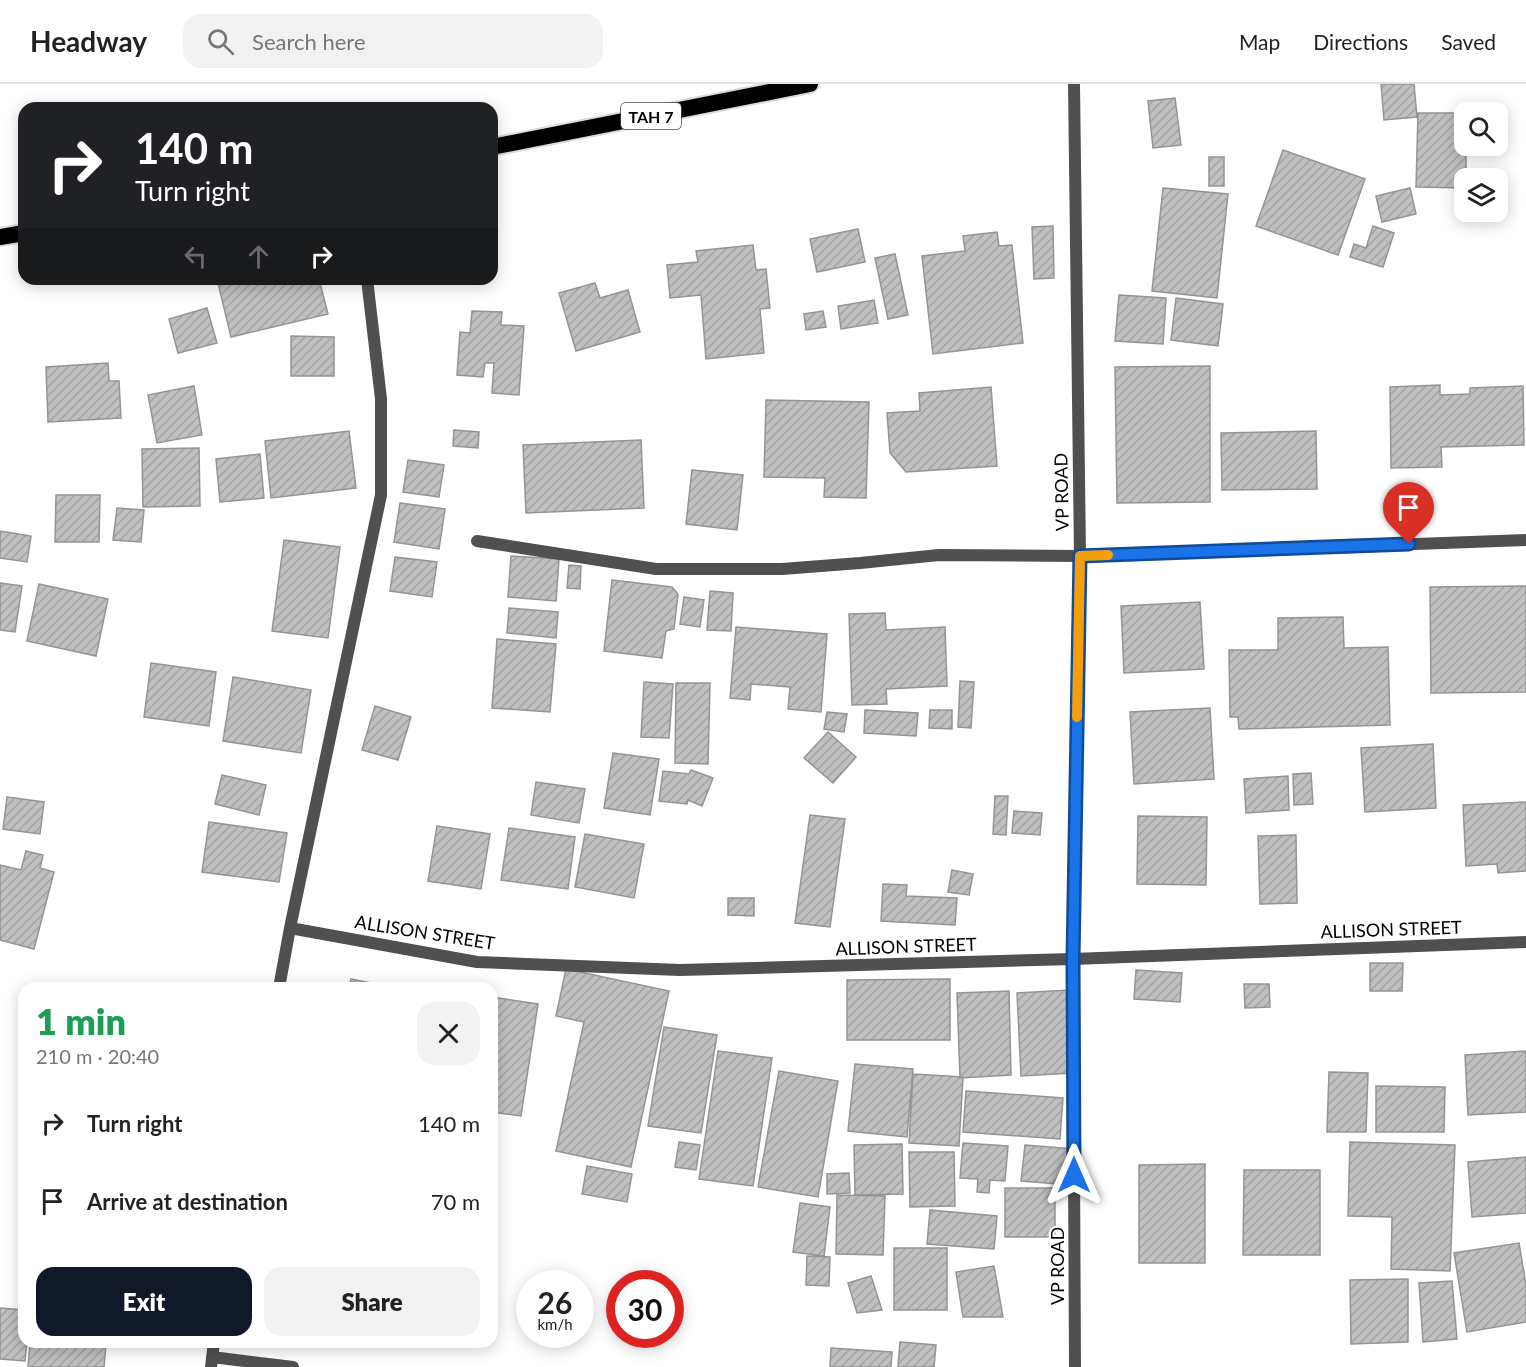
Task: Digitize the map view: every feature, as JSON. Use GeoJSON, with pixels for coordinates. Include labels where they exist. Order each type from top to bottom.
{"type":"FeatureCollection","features":[{"type":"Feature","properties":{"kind":"highway","name":"TAH 7"},"geometry":{"type":"LineString","coordinates":[[498,146],[810,84]]}},
{"type":"Feature","properties":{"kind":"highway"},"geometry":{"type":"LineString","coordinates":[[0,237],[18,234]]}},
{"type":"Feature","properties":{"kind":"street","name":"VP ROAD"},"geometry":{"type":"LineString","coordinates":[[1074,84],[1080,556],[1073,959],[1075,1367]]}},
{"type":"Feature","properties":{"kind":"street"},"geometry":{"type":"LineString","coordinates":[[280,982],[381,495],[381,399],[368,285]]}},
{"type":"Feature","properties":{"kind":"street"},"geometry":{"type":"LineString","coordinates":[[477,541],[656,569],[782,569],[939,555],[1080,556],[1526,540]]}},
{"type":"Feature","properties":{"kind":"street","name":"ALLISON STREET"},"geometry":{"type":"LineString","coordinates":[[290,928],[477,962],[668,970],[1073,959],[1526,942]]}},
{"type":"Feature","properties":{"kind":"street"},"geometry":{"type":"LineString","coordinates":[[211,1362],[293,1367]]}},
{"type":"Feature","properties":{"kind":"building"},"geometry":{"type":"Polygon","coordinates":[[[1381,84],[1414,84],[1417,117],[1384,120],[1381,84]]]}},
{"type":"Feature","properties":{"kind":"building"},"geometry":{"type":"Polygon","coordinates":[[[1175,98],[1181,145],[1153,148],[1148,101],[1175,98]]]}},
{"type":"Feature","properties":{"kind":"building"},"geometry":{"type":"Polygon","coordinates":[[[1418,113],[1454,113],[1454,156],[1466,156],[1466,168],[1454,168],[1454,188],[1416,187],[1418,113]]]}},
{"type":"Feature","properties":{"kind":"building"},"geometry":{"type":"Polygon","coordinates":[[[1283,150],[1365,179],[1338,255],[1256,226],[1283,150]]]}},
{"type":"Feature","properties":{"kind":"building"},"geometry":{"type":"Polygon","coordinates":[[[1209,157],[1224,157],[1224,186],[1209,186],[1209,157]]]}},
{"type":"Feature","properties":{"kind":"building"},"geometry":{"type":"Polygon","coordinates":[[[1163,188],[1228,194],[1217,298],[1152,291],[1163,188]]]}},
{"type":"Feature","properties":{"kind":"building"},"geometry":{"type":"Polygon","coordinates":[[[1410,188],[1416,214],[1382,222],[1376,196],[1410,188]]]}},
{"type":"Feature","properties":{"kind":"building"},"geometry":{"type":"Polygon","coordinates":[[[1053,226],[1054,278],[1034,279],[1032,227],[1053,226]]]}},
{"type":"Feature","properties":{"kind":"building"},"geometry":{"type":"Polygon","coordinates":[[[1373,226],[1394,233],[1383,267],[1350,257],[1354,244],[1366,248],[1373,226]]]}},
{"type":"Feature","properties":{"kind":"building"},"geometry":{"type":"Polygon","coordinates":[[[858,229],[865,262],[817,272],[810,239],[858,229]]]}},
{"type":"Feature","properties":{"kind":"building"},"geometry":{"type":"Polygon","coordinates":[[[997,232],[999,246],[1012,245],[1023,343],[933,354],[922,256],[965,251],[963,236],[997,232]]]}},
{"type":"Feature","properties":{"kind":"building"},"geometry":{"type":"Polygon","coordinates":[[[753,245],[756,270],[766,269],[770,308],[760,309],[764,353],[706,359],[701,295],[670,298],[667,265],[698,262],[696,251],[753,245]]]}},
{"type":"Feature","properties":{"kind":"building"},"geometry":{"type":"Polygon","coordinates":[[[895,254],[908,315],[888,319],[875,258],[895,254]]]}},
{"type":"Feature","properties":{"kind":"building"},"geometry":{"type":"Polygon","coordinates":[[[595,283],[600,298],[628,290],[640,332],[576,351],[559,293],[595,283]]]}},
{"type":"Feature","properties":{"kind":"building"},"geometry":{"type":"Polygon","coordinates":[[[218,285],[321,285],[328,314],[231,337],[218,285]]]}},
{"type":"Feature","properties":{"kind":"building"},"geometry":{"type":"Polygon","coordinates":[[[1119,295],[1166,298],[1163,344],[1115,341],[1119,295]]]}},
{"type":"Feature","properties":{"kind":"building"},"geometry":{"type":"Polygon","coordinates":[[[1176,298],[1223,304],[1218,346],[1171,340],[1176,298]]]}},
{"type":"Feature","properties":{"kind":"building"},"geometry":{"type":"Polygon","coordinates":[[[874,300],[878,323],[841,329],[838,306],[874,300]]]}},
{"type":"Feature","properties":{"kind":"building"},"geometry":{"type":"Polygon","coordinates":[[[207,308],[217,343],[178,353],[169,319],[207,308]]]}},
{"type":"Feature","properties":{"kind":"building"},"geometry":{"type":"Polygon","coordinates":[[[472,311],[502,312],[501,325],[524,326],[519,395],[492,393],[494,363],[485,363],[483,377],[457,375],[460,332],[470,333],[472,311]]]}},
{"type":"Feature","properties":{"kind":"building"},"geometry":{"type":"Polygon","coordinates":[[[823,311],[826,327],[806,330],[804,314],[823,311]]]}},
{"type":"Feature","properties":{"kind":"building"},"geometry":{"type":"Polygon","coordinates":[[[291,336],[334,337],[334,376],[291,376],[291,336]]]}},
{"type":"Feature","properties":{"kind":"building"},"geometry":{"type":"Polygon","coordinates":[[[108,363],[109,381],[119,381],[121,418],[48,422],[46,367],[108,363]]]}},
{"type":"Feature","properties":{"kind":"building"},"geometry":{"type":"Polygon","coordinates":[[[1210,366],[1210,502],[1117,503],[1115,367],[1210,366]]]}},
{"type":"Feature","properties":{"kind":"building"},"geometry":{"type":"Polygon","coordinates":[[[1440,385],[1440,395],[1470,394],[1470,388],[1523,386],[1524,445],[1441,447],[1442,467],[1391,468],[1390,387],[1440,385]]]}},
{"type":"Feature","properties":{"kind":"building"},"geometry":{"type":"Polygon","coordinates":[[[194,386],[202,435],[157,443],[148,395],[194,386]]]}},
{"type":"Feature","properties":{"kind":"building"},"geometry":{"type":"Polygon","coordinates":[[[991,387],[997,466],[906,472],[890,453],[887,413],[920,411],[919,393],[991,387]]]}},
{"type":"Feature","properties":{"kind":"building"},"geometry":{"type":"Polygon","coordinates":[[[766,400],[869,402],[866,498],[824,497],[825,478],[764,477],[766,400]]]}},
{"type":"Feature","properties":{"kind":"building"},"geometry":{"type":"Polygon","coordinates":[[[454,430],[479,432],[478,448],[453,446],[454,430]]]}},
{"type":"Feature","properties":{"kind":"building"},"geometry":{"type":"Polygon","coordinates":[[[349,431],[356,488],[271,498],[265,441],[349,431]]]}},
{"type":"Feature","properties":{"kind":"building"},"geometry":{"type":"Polygon","coordinates":[[[1316,431],[1317,489],[1222,490],[1221,433],[1316,431]]]}},
{"type":"Feature","properties":{"kind":"building"},"geometry":{"type":"Polygon","coordinates":[[[641,440],[644,508],[526,513],[523,445],[641,440]]]}},
{"type":"Feature","properties":{"kind":"building"},"geometry":{"type":"Polygon","coordinates":[[[199,448],[200,506],[143,507],[142,449],[199,448]]]}},
{"type":"Feature","properties":{"kind":"building"},"geometry":{"type":"Polygon","coordinates":[[[260,454],[264,498],[220,502],[216,459],[260,454]]]}},
{"type":"Feature","properties":{"kind":"building"},"geometry":{"type":"Polygon","coordinates":[[[408,460],[444,465],[439,497],[403,492],[408,460]]]}},
{"type":"Feature","properties":{"kind":"building"},"geometry":{"type":"Polygon","coordinates":[[[692,470],[743,475],[737,530],[686,524],[692,470]]]}},
{"type":"Feature","properties":{"kind":"building"},"geometry":{"type":"Polygon","coordinates":[[[56,495],[100,495],[99,542],[55,542],[56,495]]]}},
{"type":"Feature","properties":{"kind":"building"},"geometry":{"type":"Polygon","coordinates":[[[400,503],[445,509],[439,549],[394,542],[400,503]]]}},
{"type":"Feature","properties":{"kind":"building"},"geometry":{"type":"Polygon","coordinates":[[[117,508],[144,510],[141,542],[113,540],[117,508]]]}},
{"type":"Feature","properties":{"kind":"building"},"geometry":{"type":"Polygon","coordinates":[[[0,531],[31,536],[27,562],[0,558],[0,531]]]}},
{"type":"Feature","properties":{"kind":"building"},"geometry":{"type":"Polygon","coordinates":[[[284,540],[340,547],[328,638],[272,631],[284,540]]]}},
{"type":"Feature","properties":{"kind":"building"},"geometry":{"type":"Polygon","coordinates":[[[511,556],[559,559],[556,601],[508,597],[511,556]]]}},
{"type":"Feature","properties":{"kind":"building"},"geometry":{"type":"Polygon","coordinates":[[[395,557],[437,562],[432,597],[390,591],[395,557]]]}},
{"type":"Feature","properties":{"kind":"building"},"geometry":{"type":"Polygon","coordinates":[[[569,565],[581,566],[580,589],[567,588],[569,565]]]}},
{"type":"Feature","properties":{"kind":"building"},"geometry":{"type":"Polygon","coordinates":[[[612,580],[672,587],[678,594],[674,629],[666,631],[662,658],[604,651],[612,580]]]}},
{"type":"Feature","properties":{"kind":"building"},"geometry":{"type":"Polygon","coordinates":[[[0,583],[22,586],[15,632],[0,630],[0,583]]]}},
{"type":"Feature","properties":{"kind":"building"},"geometry":{"type":"Polygon","coordinates":[[[39,584],[108,599],[96,656],[27,641],[39,584]]]}},
{"type":"Feature","properties":{"kind":"building"},"geometry":{"type":"Polygon","coordinates":[[[1526,586],[1526,692],[1431,693],[1430,587],[1526,586]]]}},
{"type":"Feature","properties":{"kind":"building"},"geometry":{"type":"Polygon","coordinates":[[[710,591],[733,593],[731,631],[707,630],[710,591]]]}},
{"type":"Feature","properties":{"kind":"building"},"geometry":{"type":"Polygon","coordinates":[[[684,597],[704,600],[700,627],[680,624],[684,597]]]}},
{"type":"Feature","properties":{"kind":"building"},"geometry":{"type":"Polygon","coordinates":[[[1200,602],[1204,669],[1124,673],[1121,606],[1200,602]]]}},
{"type":"Feature","properties":{"kind":"building"},"geometry":{"type":"Polygon","coordinates":[[[509,608],[558,612],[556,638],[507,633],[509,608]]]}},
{"type":"Feature","properties":{"kind":"building"},"geometry":{"type":"Polygon","coordinates":[[[885,613],[886,630],[945,627],[947,686],[886,689],[887,704],[852,705],[849,614],[885,613]]]}},
{"type":"Feature","properties":{"kind":"building"},"geometry":{"type":"Polygon","coordinates":[[[1343,617],[1344,648],[1388,647],[1390,725],[1239,729],[1238,717],[1230,717],[1229,650],[1278,650],[1278,618],[1343,617]]]}},
{"type":"Feature","properties":{"kind":"building"},"geometry":{"type":"Polygon","coordinates":[[[736,627],[827,634],[821,712],[788,709],[790,687],[751,684],[750,700],[730,698],[736,627]]]}},
{"type":"Feature","properties":{"kind":"building"},"geometry":{"type":"Polygon","coordinates":[[[497,639],[556,644],[550,712],[492,708],[497,639]]]}},
{"type":"Feature","properties":{"kind":"building"},"geometry":{"type":"Polygon","coordinates":[[[151,663],[216,672],[209,726],[144,717],[151,663]]]}},
{"type":"Feature","properties":{"kind":"building"},"geometry":{"type":"Polygon","coordinates":[[[233,677],[311,690],[301,753],[223,741],[233,677]]]}},
{"type":"Feature","properties":{"kind":"building"},"geometry":{"type":"Polygon","coordinates":[[[960,681],[974,682],[971,728],[958,727],[960,681]]]}},
{"type":"Feature","properties":{"kind":"building"},"geometry":{"type":"Polygon","coordinates":[[[644,682],[673,684],[669,738],[641,737],[644,682]]]}},
{"type":"Feature","properties":{"kind":"building"},"geometry":{"type":"Polygon","coordinates":[[[676,683],[710,683],[708,764],[675,763],[676,683]]]}},
{"type":"Feature","properties":{"kind":"building"},"geometry":{"type":"Polygon","coordinates":[[[375,706],[411,717],[398,760],[362,750],[375,706]]]}},
{"type":"Feature","properties":{"kind":"building"},"geometry":{"type":"Polygon","coordinates":[[[1210,708],[1214,779],[1134,784],[1130,712],[1210,708]]]}},
{"type":"Feature","properties":{"kind":"building"},"geometry":{"type":"Polygon","coordinates":[[[865,710],[918,713],[916,736],[864,733],[865,710]]]}},
{"type":"Feature","properties":{"kind":"building"},"geometry":{"type":"Polygon","coordinates":[[[930,710],[952,710],[952,729],[929,728],[930,710]]]}},
{"type":"Feature","properties":{"kind":"building"},"geometry":{"type":"Polygon","coordinates":[[[827,712],[847,714],[844,732],[824,729],[827,712]]]}},
{"type":"Feature","properties":{"kind":"building"},"geometry":{"type":"Polygon","coordinates":[[[828,732],[856,757],[833,783],[804,758],[828,732]]]}},
{"type":"Feature","properties":{"kind":"building"},"geometry":{"type":"Polygon","coordinates":[[[1433,744],[1436,808],[1365,812],[1361,748],[1433,744]]]}},
{"type":"Feature","properties":{"kind":"building"},"geometry":{"type":"Polygon","coordinates":[[[613,753],[659,759],[650,815],[604,808],[613,753]]]}},
{"type":"Feature","properties":{"kind":"building"},"geometry":{"type":"Polygon","coordinates":[[[691,770],[713,778],[702,806],[688,800],[687,804],[659,801],[663,771],[689,774],[691,770]]]}},
{"type":"Feature","properties":{"kind":"building"},"geometry":{"type":"Polygon","coordinates":[[[1311,773],[1313,804],[1294,805],[1293,774],[1311,773]]]}},
{"type":"Feature","properties":{"kind":"building"},"geometry":{"type":"Polygon","coordinates":[[[222,775],[266,785],[259,815],[215,804],[222,775]]]}},
{"type":"Feature","properties":{"kind":"building"},"geometry":{"type":"Polygon","coordinates":[[[1288,776],[1289,810],[1246,813],[1244,779],[1288,776]]]}},
{"type":"Feature","properties":{"kind":"building"},"geometry":{"type":"Polygon","coordinates":[[[536,782],[585,789],[579,823],[531,815],[536,782]]]}},
{"type":"Feature","properties":{"kind":"building"},"geometry":{"type":"Polygon","coordinates":[[[995,796],[1008,796],[1006,835],[993,834],[995,796]]]}},
{"type":"Feature","properties":{"kind":"building"},"geometry":{"type":"Polygon","coordinates":[[[7,797],[44,802],[40,834],[3,829],[7,797]]]}},
{"type":"Feature","properties":{"kind":"building"},"geometry":{"type":"Polygon","coordinates":[[[1526,802],[1526,871],[1498,873],[1497,864],[1466,866],[1463,805],[1526,802]]]}},
{"type":"Feature","properties":{"kind":"building"},"geometry":{"type":"Polygon","coordinates":[[[1014,811],[1042,813],[1040,835],[1012,833],[1014,811]]]}},
{"type":"Feature","properties":{"kind":"building"},"geometry":{"type":"Polygon","coordinates":[[[810,815],[845,819],[830,927],[795,923],[810,815]]]}},
{"type":"Feature","properties":{"kind":"building"},"geometry":{"type":"Polygon","coordinates":[[[1138,816],[1207,817],[1206,885],[1137,884],[1138,816]]]}},
{"type":"Feature","properties":{"kind":"building"},"geometry":{"type":"Polygon","coordinates":[[[209,822],[287,833],[279,882],[202,872],[209,822]]]}},
{"type":"Feature","properties":{"kind":"building"},"geometry":{"type":"Polygon","coordinates":[[[437,826],[490,834],[481,889],[428,881],[437,826]]]}},
{"type":"Feature","properties":{"kind":"building"},"geometry":{"type":"Polygon","coordinates":[[[509,828],[575,837],[568,889],[501,880],[509,828]]]}},
{"type":"Feature","properties":{"kind":"building"},"geometry":{"type":"Polygon","coordinates":[[[585,834],[644,844],[634,898],[575,887],[585,834]]]}},
{"type":"Feature","properties":{"kind":"building"},"geometry":{"type":"Polygon","coordinates":[[[1296,835],[1297,903],[1260,904],[1258,836],[1296,835]]]}},
{"type":"Feature","properties":{"kind":"building"},"geometry":{"type":"Polygon","coordinates":[[[26,851],[43,855],[40,868],[54,872],[34,949],[0,940],[0,865],[21,870],[26,851]]]}},
{"type":"Feature","properties":{"kind":"building"},"geometry":{"type":"Polygon","coordinates":[[[952,870],[973,874],[969,895],[948,892],[952,870]]]}},
{"type":"Feature","properties":{"kind":"building"},"geometry":{"type":"Polygon","coordinates":[[[883,884],[907,885],[906,896],[957,898],[955,925],[881,921],[883,884]]]}},
{"type":"Feature","properties":{"kind":"building"},"geometry":{"type":"Polygon","coordinates":[[[728,898],[754,898],[754,916],[728,915],[728,898]]]}},
{"type":"Feature","properties":{"kind":"building"},"geometry":{"type":"Polygon","coordinates":[[[1370,963],[1403,963],[1402,991],[1370,991],[1370,963]]]}},
{"type":"Feature","properties":{"kind":"building"},"geometry":{"type":"Polygon","coordinates":[[[566,969],[669,991],[631,1167],[556,1151],[584,1022],[556,1016],[566,969]]]}},
{"type":"Feature","properties":{"kind":"building"},"geometry":{"type":"Polygon","coordinates":[[[1136,970],[1182,973],[1180,1002],[1134,999],[1136,970]]]}},
{"type":"Feature","properties":{"kind":"building"},"geometry":{"type":"Polygon","coordinates":[[[351,979],[366,982],[350,982],[351,979]]]}},
{"type":"Feature","properties":{"kind":"building"},"geometry":{"type":"Polygon","coordinates":[[[950,979],[950,1040],[847,1040],[847,980],[950,979]]]}},
{"type":"Feature","properties":{"kind":"building"},"geometry":{"type":"Polygon","coordinates":[[[1244,984],[1269,984],[1270,1007],[1245,1008],[1244,984]]]}},
{"type":"Feature","properties":{"kind":"building"},"geometry":{"type":"Polygon","coordinates":[[[1069,990],[1073,1073],[1021,1076],[1017,993],[1069,990]]]}},
{"type":"Feature","properties":{"kind":"building"},"geometry":{"type":"Polygon","coordinates":[[[1009,991],[1011,1075],[960,1078],[957,993],[1009,991]]]}},
{"type":"Feature","properties":{"kind":"building"},"geometry":{"type":"Polygon","coordinates":[[[498,998],[538,1004],[521,1116],[498,1113],[498,998]]]}},
{"type":"Feature","properties":{"kind":"building"},"geometry":{"type":"Polygon","coordinates":[[[664,1027],[717,1035],[701,1133],[648,1126],[664,1027]]]}},
{"type":"Feature","properties":{"kind":"building"},"geometry":{"type":"Polygon","coordinates":[[[718,1051],[772,1058],[753,1186],[699,1179],[718,1051]]]}},
{"type":"Feature","properties":{"kind":"building"},"geometry":{"type":"Polygon","coordinates":[[[1526,1051],[1526,1112],[1468,1115],[1465,1055],[1526,1051]]]}},
{"type":"Feature","properties":{"kind":"building"},"geometry":{"type":"Polygon","coordinates":[[[855,1064],[913,1069],[907,1137],[848,1131],[855,1064]]]}},
{"type":"Feature","properties":{"kind":"building"},"geometry":{"type":"Polygon","coordinates":[[[779,1071],[838,1081],[818,1197],[758,1187],[779,1071]]]}},
{"type":"Feature","properties":{"kind":"building"},"geometry":{"type":"Polygon","coordinates":[[[1329,1072],[1368,1073],[1366,1132],[1327,1132],[1329,1072]]]}},
{"type":"Feature","properties":{"kind":"building"},"geometry":{"type":"Polygon","coordinates":[[[913,1074],[963,1077],[959,1146],[909,1143],[913,1074]]]}},
{"type":"Feature","properties":{"kind":"building"},"geometry":{"type":"Polygon","coordinates":[[[1376,1086],[1445,1087],[1444,1132],[1376,1132],[1376,1086]]]}},
{"type":"Feature","properties":{"kind":"building"},"geometry":{"type":"Polygon","coordinates":[[[966,1091],[1063,1098],[1060,1139],[963,1132],[966,1091]]]}},
{"type":"Feature","properties":{"kind":"building"},"geometry":{"type":"Polygon","coordinates":[[[679,1142],[700,1145],[696,1170],[675,1167],[679,1142]]]}},
{"type":"Feature","properties":{"kind":"building"},"geometry":{"type":"Polygon","coordinates":[[[1350,1142],[1455,1145],[1450,1271],[1391,1269],[1392,1217],[1348,1216],[1350,1142]]]}},
{"type":"Feature","properties":{"kind":"building"},"geometry":{"type":"Polygon","coordinates":[[[963,1143],[1008,1146],[1005,1181],[990,1180],[989,1193],[977,1192],[978,1179],[960,1178],[963,1143]]]}},
{"type":"Feature","properties":{"kind":"building"},"geometry":{"type":"Polygon","coordinates":[[[902,1144],[903,1194],[855,1195],[854,1145],[902,1144]]]}},
{"type":"Feature","properties":{"kind":"building"},"geometry":{"type":"Polygon","coordinates":[[[1025,1145],[1074,1149],[1071,1185],[1021,1181],[1025,1145]]]}},
{"type":"Feature","properties":{"kind":"building"},"geometry":{"type":"Polygon","coordinates":[[[909,1152],[954,1152],[955,1206],[910,1207],[909,1152]]]}},
{"type":"Feature","properties":{"kind":"building"},"geometry":{"type":"Polygon","coordinates":[[[1526,1157],[1526,1213],[1472,1217],[1468,1162],[1526,1157]]]}},
{"type":"Feature","properties":{"kind":"building"},"geometry":{"type":"Polygon","coordinates":[[[1205,1164],[1205,1263],[1139,1263],[1139,1165],[1205,1164]]]}},
{"type":"Feature","properties":{"kind":"building"},"geometry":{"type":"Polygon","coordinates":[[[587,1166],[632,1174],[627,1202],[582,1194],[587,1166]]]}},
{"type":"Feature","properties":{"kind":"building"},"geometry":{"type":"Polygon","coordinates":[[[1244,1170],[1320,1170],[1320,1255],[1243,1255],[1244,1170]]]}},
{"type":"Feature","properties":{"kind":"building"},"geometry":{"type":"Polygon","coordinates":[[[849,1173],[850,1193],[827,1194],[827,1174],[849,1173]]]}},
{"type":"Feature","properties":{"kind":"building"},"geometry":{"type":"Polygon","coordinates":[[[1005,1188],[1055,1188],[1055,1237],[1005,1237],[1005,1188]]]}},
{"type":"Feature","properties":{"kind":"building"},"geometry":{"type":"Polygon","coordinates":[[[837,1195],[885,1196],[883,1255],[836,1254],[837,1195]]]}},
{"type":"Feature","properties":{"kind":"building"},"geometry":{"type":"Polygon","coordinates":[[[800,1203],[830,1207],[824,1256],[793,1252],[800,1203]]]}},
{"type":"Feature","properties":{"kind":"building"},"geometry":{"type":"Polygon","coordinates":[[[930,1210],[997,1216],[994,1249],[927,1244],[930,1210]]]}},
{"type":"Feature","properties":{"kind":"building"},"geometry":{"type":"Polygon","coordinates":[[[1519,1243],[1526,1285],[1526,1322],[1467,1332],[1454,1253],[1519,1243]]]}},
{"type":"Feature","properties":{"kind":"building"},"geometry":{"type":"Polygon","coordinates":[[[894,1248],[947,1248],[947,1310],[894,1310],[894,1248]]]}},
{"type":"Feature","properties":{"kind":"building"},"geometry":{"type":"Polygon","coordinates":[[[807,1256],[830,1257],[829,1286],[806,1285],[807,1256]]]}},
{"type":"Feature","properties":{"kind":"building"},"geometry":{"type":"Polygon","coordinates":[[[994,1266],[1003,1317],[963,1317],[956,1272],[994,1266]]]}},
{"type":"Feature","properties":{"kind":"building"},"geometry":{"type":"Polygon","coordinates":[[[871,1276],[882,1310],[857,1313],[848,1283],[871,1276]]]}},
{"type":"Feature","properties":{"kind":"building"},"geometry":{"type":"Polygon","coordinates":[[[1408,1279],[1408,1342],[1351,1344],[1350,1280],[1408,1279]]]}},
{"type":"Feature","properties":{"kind":"building"},"geometry":{"type":"Polygon","coordinates":[[[1452,1281],[1457,1339],[1423,1342],[1419,1283],[1452,1281]]]}},
{"type":"Feature","properties":{"kind":"building"},"geometry":{"type":"Polygon","coordinates":[[[0,1308],[18,1310],[18,1348],[26,1348],[25,1361],[0,1359],[0,1308]]]}},
{"type":"Feature","properties":{"kind":"building"},"geometry":{"type":"Polygon","coordinates":[[[900,1342],[936,1345],[934,1367],[898,1367],[900,1342]]]}},
{"type":"Feature","properties":{"kind":"building"},"geometry":{"type":"Polygon","coordinates":[[[30,1348],[106,1348],[104,1367],[28,1367],[30,1348]]]}},
{"type":"Feature","properties":{"kind":"building"},"geometry":{"type":"Polygon","coordinates":[[[831,1348],[892,1352],[891,1367],[830,1367],[831,1348]]]}},
{"type":"Feature","properties":{"kind":"slow traffic"},"geometry":{"type":"LineString","coordinates":[[1077,717],[1080,556],[1108,555]]}},
{"type":"Feature","properties":{"kind":"route"},"geometry":{"type":"LineString","coordinates":[[1074,1175],[1073,959],[1080,556],[1409,544]]}}]}
